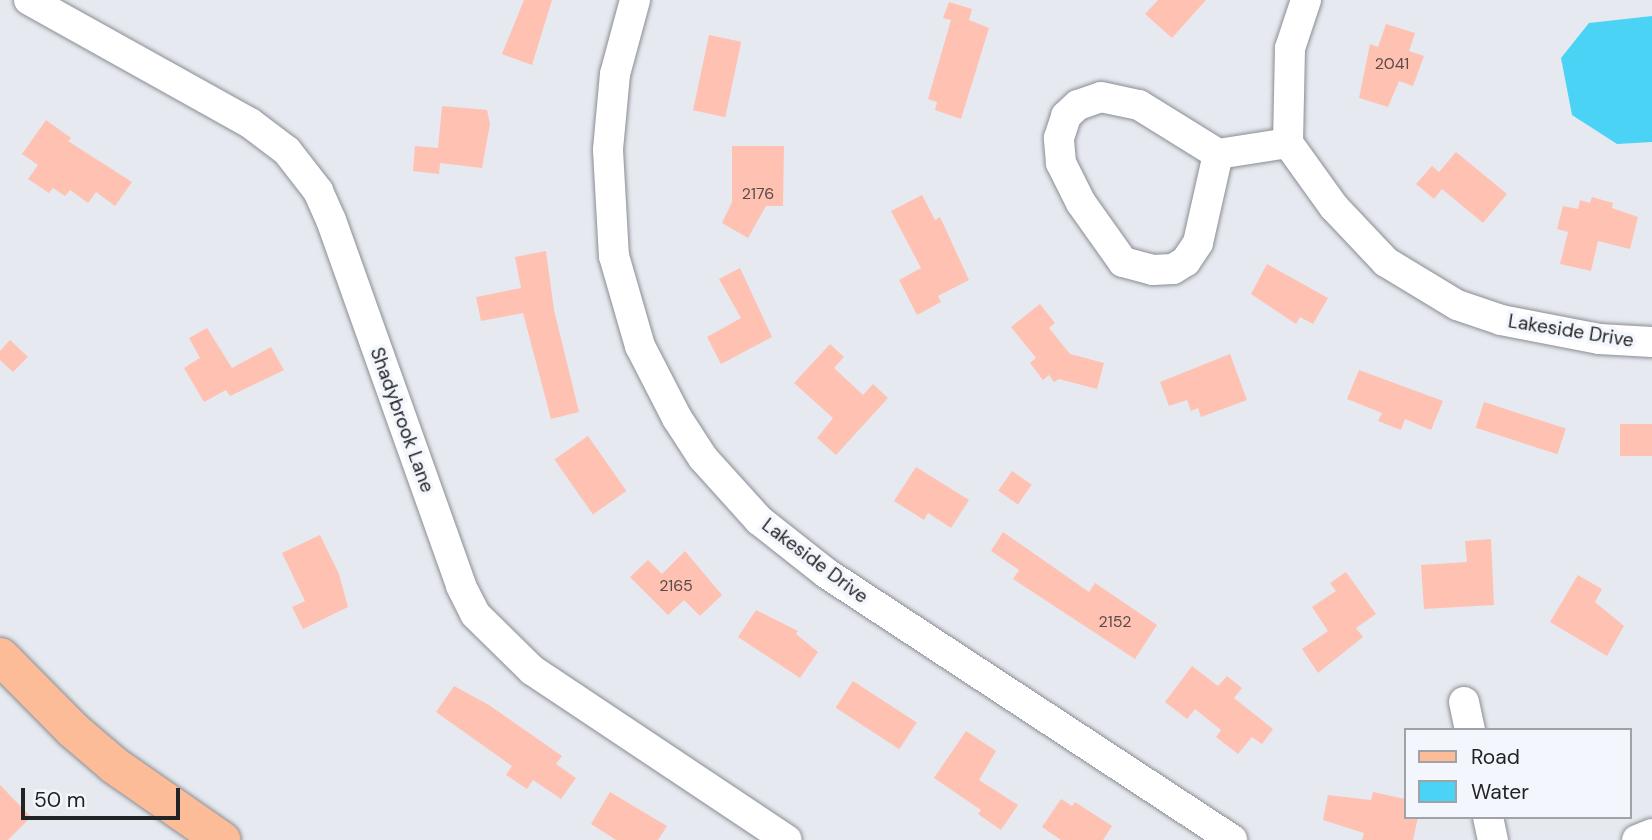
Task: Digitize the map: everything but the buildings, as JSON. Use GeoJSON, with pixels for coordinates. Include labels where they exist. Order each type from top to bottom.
{"type":"FeatureCollection","features":[{"type":"Feature","properties":{"kind":"main road"},"geometry":{"type":"LineString","coordinates":[[0,656],[72,729],[114,765],[222,840]]}},
{"type":"Feature","properties":{"kind":"street","name":"Shadybrook Lane"},"geometry":{"type":"LineString","coordinates":[[29,0],[250,123],[287,151],[318,191],[331,220],[461,586],[488,632],[532,670],[787,840]]}},
{"type":"Feature","properties":{"kind":"street","name":"Lakeside Drive"},"geometry":{"type":"LineString","coordinates":[[635,0],[615,74],[608,150],[614,256],[640,346],[677,418],[703,458],[759,520],[826,573],[1197,831],[1232,840]]}},
{"type":"Feature","properties":{"kind":"street"},"geometry":{"type":"LineString","coordinates":[[1219,153],[1198,243],[1186,261],[1173,269],[1153,270],[1132,267],[1115,253],[1061,163],[1059,138],[1066,116],[1078,105],[1115,97],[1139,105],[1219,153],[1288,143],[1290,48],[1306,0]]}},
{"type":"Feature","properties":{"kind":"street","name":"Lakeside Drive"},"geometry":{"type":"LineString","coordinates":[[1288,143],[1358,234],[1386,262],[1419,285],[1501,320],[1599,339],[1652,342]]}},
{"type":"Feature","properties":{"kind":"street"},"geometry":{"type":"LineString","coordinates":[[1488,819],[1493,840]]}},
{"type":"Feature","properties":{"kind":"street"},"geometry":{"type":"LineString","coordinates":[[1637,840],[1652,834]]}},
{"type":"Feature","properties":{"kind":"water"},"geometry":{"type":"Polygon","coordinates":[[[1652,16],[1652,142],[1617,144],[1572,115],[1561,58],[1589,23],[1652,16]]]}}]}
